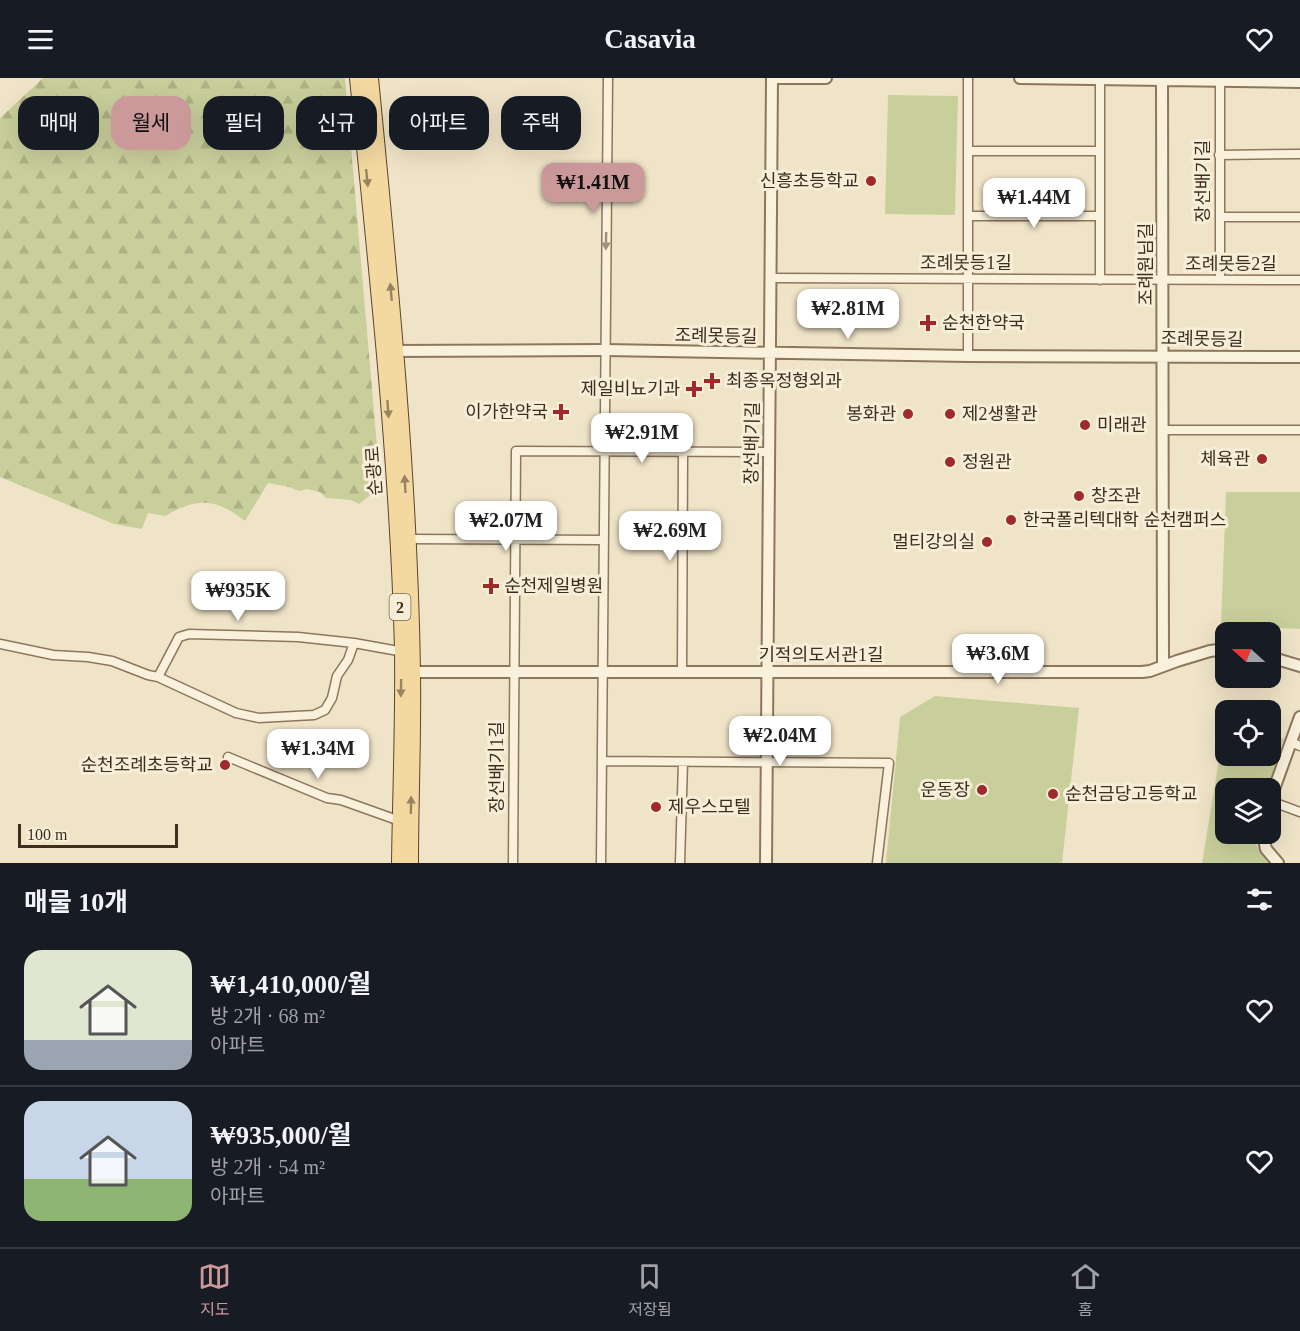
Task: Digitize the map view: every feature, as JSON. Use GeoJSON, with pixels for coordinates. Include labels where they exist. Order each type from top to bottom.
{"type":"FeatureCollection","features":[{"type":"Feature","properties":{"kind":"main road","name":"순광로"},"geometry":{"type":"LineString","coordinates":[[357,78],[390,351],[408,538],[407,652],[399,863]]}},
{"type":"Feature","properties":{"kind":"main road","name":"순광로"},"geometry":{"type":"LineString","coordinates":[[371,78],[390,351],[397,538],[407,652],[413,672],[411,863]]}},
{"type":"Feature","properties":{"kind":"street"},"geometry":{"type":"LineString","coordinates":[[601,863],[608,78]]}},
{"type":"Feature","properties":{"kind":"street","name":"장선배기길"},"geometry":{"type":"LineString","coordinates":[[766,863],[772,78],[826,78]]}},
{"type":"Feature","properties":{"kind":"street"},"geometry":{"type":"LineString","coordinates":[[968,78],[968,356]]}},
{"type":"Feature","properties":{"kind":"street"},"geometry":{"type":"LineString","coordinates":[[1020,78],[1300,82]]}},
{"type":"Feature","properties":{"kind":"street","name":"조례원님길"},"geometry":{"type":"LineString","coordinates":[[1162,79],[1163,666]]}},
{"type":"Feature","properties":{"kind":"street"},"geometry":{"type":"LineString","coordinates":[[1100,80],[1100,280]]}},
{"type":"Feature","properties":{"kind":"street","name":"장선배기길"},"geometry":{"type":"LineString","coordinates":[[1220,82],[1220,280]]}},
{"type":"Feature","properties":{"kind":"street"},"geometry":{"type":"LineString","coordinates":[[969,151],[1100,152]]}},
{"type":"Feature","properties":{"kind":"street"},"geometry":{"type":"LineString","coordinates":[[1219,155],[1300,154]]}},
{"type":"Feature","properties":{"kind":"street"},"geometry":{"type":"LineString","coordinates":[[968,216],[1100,216]]}},
{"type":"Feature","properties":{"kind":"street"},"geometry":{"type":"LineString","coordinates":[[1220,217],[1300,217]]}},
{"type":"Feature","properties":{"kind":"street","name":"조례못등1길"},"geometry":{"type":"LineString","coordinates":[[770,278],[1163,280]]}},
{"type":"Feature","properties":{"kind":"street","name":"조례못등2길"},"geometry":{"type":"LineString","coordinates":[[1163,280],[1300,280]]}},
{"type":"Feature","properties":{"kind":"street","name":"조례못등길"},"geometry":{"type":"LineString","coordinates":[[390,351],[605,350],[968,356],[1300,357]]}},
{"type":"Feature","properties":{"kind":"street"},"geometry":{"type":"LineString","coordinates":[[1163,430],[1300,430]]}},
{"type":"Feature","properties":{"kind":"street"},"geometry":{"type":"LineString","coordinates":[[604,451],[768,452]]}},
{"type":"Feature","properties":{"kind":"street","name":"장선배기1길"},"geometry":{"type":"LineString","coordinates":[[513,863],[516,452],[604,451]]}},
{"type":"Feature","properties":{"kind":"street"},"geometry":{"type":"LineString","coordinates":[[682,672],[683,452]]}},
{"type":"Feature","properties":{"kind":"street"},"geometry":{"type":"LineString","coordinates":[[408,538],[604,540]]}},
{"type":"Feature","properties":{"kind":"street"},"geometry":{"type":"LineString","coordinates":[[158,677],[179,637],[189,634],[298,637],[407,652]]}},
{"type":"Feature","properties":{"kind":"street"},"geometry":{"type":"LineString","coordinates":[[0,644],[53,655],[112,661],[158,677],[236,713],[259,718],[314,715],[325,710],[332,698],[337,675],[348,660],[354,643]]}},
{"type":"Feature","properties":{"kind":"street","name":"기적의도서관1길"},"geometry":{"type":"LineString","coordinates":[[413,672],[1142,672],[1215,650]]}},
{"type":"Feature","properties":{"kind":"street"},"geometry":{"type":"LineString","coordinates":[[1281,660],[1300,666]]}},
{"type":"Feature","properties":{"kind":"street"},"geometry":{"type":"LineString","coordinates":[[1280,778],[1296,744],[1300,717]]}},
{"type":"Feature","properties":{"kind":"street"},"geometry":{"type":"LineString","coordinates":[[228,757],[327,798],[341,800],[400,821]]}},
{"type":"Feature","properties":{"kind":"street"},"geometry":{"type":"LineString","coordinates":[[603,761],[889,763],[877,863]]}},
{"type":"Feature","properties":{"kind":"street"},"geometry":{"type":"LineString","coordinates":[[680,863],[683,762]]}},
{"type":"Feature","properties":{"kind":"street"},"geometry":{"type":"LineString","coordinates":[[1281,805],[1300,812]]}},
{"type":"Feature","properties":{"kind":"street"},"geometry":{"type":"LineString","coordinates":[[1265,844],[1266,849],[1278,863]]}},
{"type":"Feature","properties":{"kind":"green space"},"geometry":{"type":"Polygon","coordinates":[[[43,78],[345,78],[347,96],[296,96],[296,150],[351,150],[378,458],[372,468],[372,494],[359,504],[351,500],[326,498],[320,492],[307,489],[299,491],[268,483],[245,521],[215,504],[197,503],[165,516],[148,513],[142,529],[114,524],[0,477],[0,118],[18,101],[18,150],[99,150],[99,96],[24,96],[43,78]]]}},
{"type":"Feature","properties":{"kind":"green space"},"geometry":{"type":"Polygon","coordinates":[[[888,95],[958,96],[955,215],[885,214],[888,95]]]}},
{"type":"Feature","properties":{"kind":"green space"},"geometry":{"type":"Polygon","coordinates":[[[1226,492],[1300,492],[1300,629],[1281,628],[1281,622],[1221,622],[1226,492]]]}},
{"type":"Feature","properties":{"kind":"green space","name":"운동장"},"geometry":{"type":"Polygon","coordinates":[[[935,696],[1079,708],[1062,863],[886,863],[900,717],[935,696]]]}},
{"type":"Feature","properties":{"kind":"green space"},"geometry":{"type":"Polygon","coordinates":[[[1218,766],[1275,766],[1271,778],[1216,778],[1218,766]]]}},
{"type":"Feature","properties":{"kind":"green space"},"geometry":{"type":"Polygon","coordinates":[[[1215,784],[1215,844],[1256,844],[1268,863],[1202,863],[1215,784]]]}},
{"type":"Feature","properties":{"kind":"place","name":"신흥초등학교"},"geometry":{"type":"Point","coordinates":[871,181]}},
{"type":"Feature","properties":{"kind":"place","name":"순천한약국"},"geometry":{"type":"Point","coordinates":[928,323]}},
{"type":"Feature","properties":{"kind":"place","name":"최종옥정형외과"},"geometry":{"type":"Point","coordinates":[712,381]}},
{"type":"Feature","properties":{"kind":"place","name":"제일비뇨기과"},"geometry":{"type":"Point","coordinates":[694,389]}},
{"type":"Feature","properties":{"kind":"place","name":"이가한약국"},"geometry":{"type":"Point","coordinates":[561,412]}},
{"type":"Feature","properties":{"kind":"place","name":"봉화관"},"geometry":{"type":"Point","coordinates":[908,414]}},
{"type":"Feature","properties":{"kind":"place","name":"제2생활관"},"geometry":{"type":"Point","coordinates":[950,414]}},
{"type":"Feature","properties":{"kind":"place","name":"미래관"},"geometry":{"type":"Point","coordinates":[1085,425]}},
{"type":"Feature","properties":{"kind":"place","name":"체육관"},"geometry":{"type":"Point","coordinates":[1262,459]}},
{"type":"Feature","properties":{"kind":"place","name":"정원관"},"geometry":{"type":"Point","coordinates":[950,462]}},
{"type":"Feature","properties":{"kind":"place","name":"창조관"},"geometry":{"type":"Point","coordinates":[1079,496]}},
{"type":"Feature","properties":{"kind":"place","name":"한국폴리텍대학 순천캠퍼스"},"geometry":{"type":"Point","coordinates":[1011,520]}},
{"type":"Feature","properties":{"kind":"place","name":"멀티강의실"},"geometry":{"type":"Point","coordinates":[987,542]}},
{"type":"Feature","properties":{"kind":"place","name":"순천제일병원"},"geometry":{"type":"Point","coordinates":[491,586]}},
{"type":"Feature","properties":{"kind":"place","name":"순천조례초등학교"},"geometry":{"type":"Point","coordinates":[225,765]}},
{"type":"Feature","properties":{"kind":"place","name":"운동장"},"geometry":{"type":"Point","coordinates":[982,790]}},
{"type":"Feature","properties":{"kind":"place","name":"순천금당고등학교"},"geometry":{"type":"Point","coordinates":[1053,794]}},
{"type":"Feature","properties":{"kind":"place","name":"제우스모텔"},"geometry":{"type":"Point","coordinates":[656,807]}}]}
